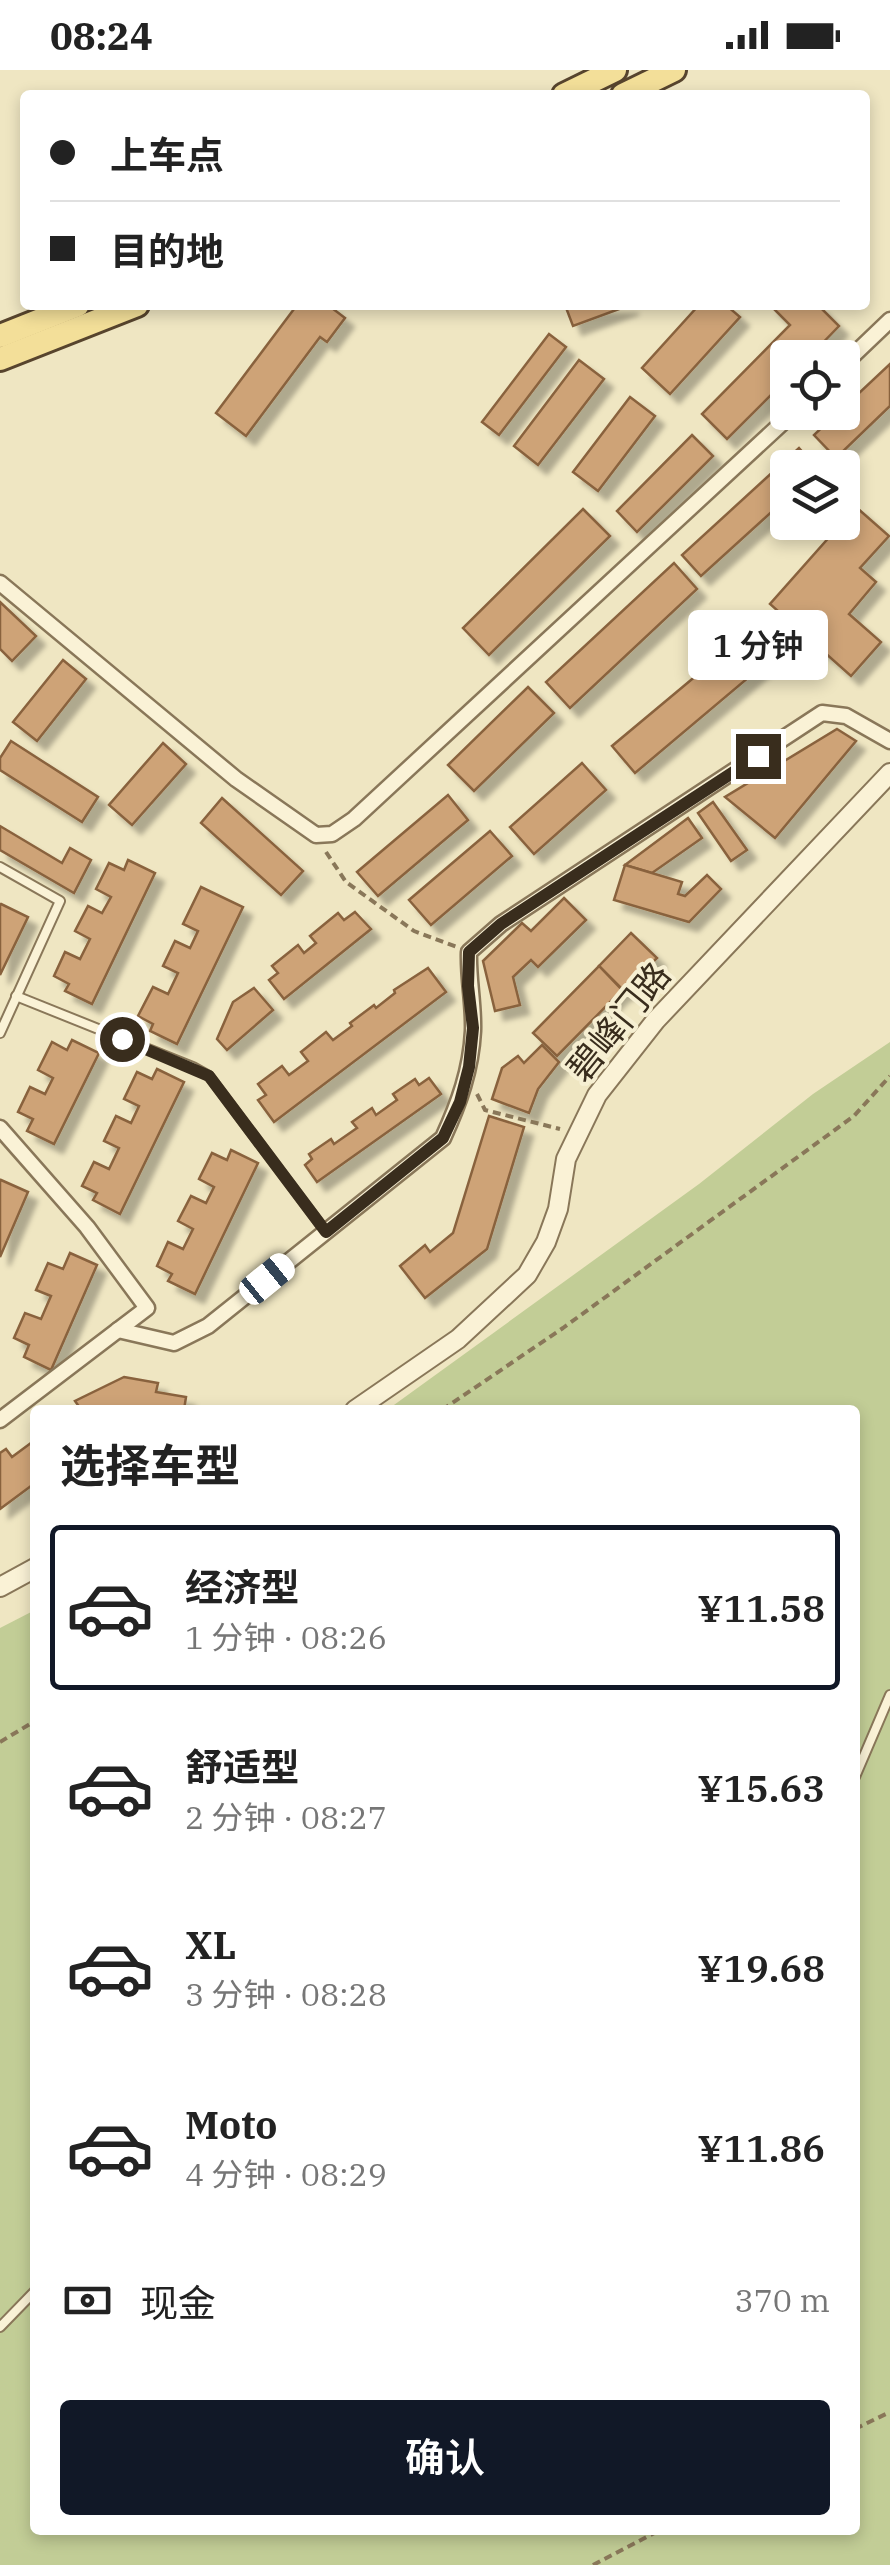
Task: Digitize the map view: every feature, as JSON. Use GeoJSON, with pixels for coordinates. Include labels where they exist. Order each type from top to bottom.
{"type":"FeatureCollection","features":[{"type":"Feature","properties":{"kind":"main road"},"geometry":{"type":"LineString","coordinates":[[574,90],[615,70]]}},
{"type":"Feature","properties":{"kind":"main road"},"geometry":{"type":"LineString","coordinates":[[634,90],[674,70]]}},
{"type":"Feature","properties":{"kind":"main road"},"geometry":{"type":"LineString","coordinates":[[0,336],[65,310]]}},
{"type":"Feature","properties":{"kind":"main road"},"geometry":{"type":"LineString","coordinates":[[0,359],[124,310]]}},
{"type":"Feature","properties":{"kind":"street"},"geometry":{"type":"LineString","coordinates":[[860,349],[890,320]]}},
{"type":"Feature","properties":{"kind":"street"},"geometry":{"type":"LineString","coordinates":[[0,583],[236,779],[316,835],[332,834],[354,820],[775,430]]}},
{"type":"Feature","properties":{"kind":"street"},"geometry":{"type":"LineString","coordinates":[[118,1330],[174,1344],[208,1326],[443,1138],[460,1102],[469,1067],[473,1028],[469,952],[501,924],[822,713],[846,716],[890,741]]}},
{"type":"Feature","properties":{"kind":"street","name":"碧峰门路"},"geometry":{"type":"LineString","coordinates":[[362,1405],[458,1340],[527,1276],[558,1210],[566,1160],[597,1095],[656,1020],[890,773]]}},
{"type":"Feature","properties":{"kind":"street"},"geometry":{"type":"LineString","coordinates":[[0,1128],[87,1227],[147,1308],[0,1420]]}},
{"type":"Feature","properties":{"kind":"street"},"geometry":{"type":"LineString","coordinates":[[0,1587],[30,1571]]}},
{"type":"Feature","properties":{"kind":"lane"},"geometry":{"type":"LineString","coordinates":[[0,866],[60,901],[0,1033]]}},
{"type":"Feature","properties":{"kind":"lane"},"geometry":{"type":"LineString","coordinates":[[16,996],[209,1076],[326,1232]]}},
{"type":"Feature","properties":{"kind":"lane"},"geometry":{"type":"LineString","coordinates":[[860,1764],[890,1695]]}},
{"type":"Feature","properties":{"kind":"lane"},"geometry":{"type":"LineString","coordinates":[[0,2327],[30,2296]]}},
{"type":"Feature","properties":{"kind":"path"},"geometry":{"type":"LineString","coordinates":[[316,835],[346,882],[414,931],[469,952]]}},
{"type":"Feature","properties":{"kind":"path"},"geometry":{"type":"LineString","coordinates":[[449,1405],[592,1308],[854,1116],[890,1076]]}},
{"type":"Feature","properties":{"kind":"path"},"geometry":{"type":"LineString","coordinates":[[481,1080],[476,1096],[485,1110],[578,1134]]}},
{"type":"Feature","properties":{"kind":"path"},"geometry":{"type":"LineString","coordinates":[[0,1742],[30,1723]]}},
{"type":"Feature","properties":{"kind":"path"},"geometry":{"type":"LineString","coordinates":[[860,2427],[890,2412]]}},
{"type":"Feature","properties":{"kind":"path"},"geometry":{"type":"LineString","coordinates":[[593,2565],[650,2535]]}},
{"type":"Feature","properties":{"kind":"green space"},"geometry":{"type":"Polygon","coordinates":[[[890,1042],[890,2565],[0,2565],[0,1628],[30,1613],[30,2535],[860,2535],[860,1405],[394,1405],[699,1184],[813,1094],[890,1042]]]}},
{"type":"Feature","properties":{"kind":"building"},"geometry":{"type":"Polygon","coordinates":[[[293,310],[335,310],[345,318],[327,342],[320,337],[246,436],[216,413],[293,310]]]}},
{"type":"Feature","properties":{"kind":"building"},"geometry":{"type":"Polygon","coordinates":[[[567,310],[616,310],[573,326],[567,310]]]}},
{"type":"Feature","properties":{"kind":"building"},"geometry":{"type":"Polygon","coordinates":[[[694,310],[732,310],[740,317],[670,394],[642,368],[694,310]]]}},
{"type":"Feature","properties":{"kind":"building"},"geometry":{"type":"Polygon","coordinates":[[[775,310],[823,310],[839,326],[825,340],[775,340],[790,325],[775,310]]]}},
{"type":"Feature","properties":{"kind":"building"},"geometry":{"type":"Polygon","coordinates":[[[549,334],[566,347],[499,435],[482,422],[549,334]]]}},
{"type":"Feature","properties":{"kind":"building"},"geometry":{"type":"Polygon","coordinates":[[[770,345],[770,396],[727,439],[702,414],[770,345]]]}},
{"type":"Feature","properties":{"kind":"building"},"geometry":{"type":"Polygon","coordinates":[[[579,360],[604,379],[538,465],[514,446],[579,360]]]}},
{"type":"Feature","properties":{"kind":"building"},"geometry":{"type":"Polygon","coordinates":[[[890,364],[890,406],[844,450],[828,450],[814,435],[819,430],[860,430],[860,392],[890,364]]]}},
{"type":"Feature","properties":{"kind":"building"},"geometry":{"type":"Polygon","coordinates":[[[630,397],[655,416],[598,491],[573,472],[630,397]]]}},
{"type":"Feature","properties":{"kind":"building"},"geometry":{"type":"Polygon","coordinates":[[[692,435],[713,456],[637,532],[617,511],[692,435]]]}},
{"type":"Feature","properties":{"kind":"building"},"geometry":{"type":"Polygon","coordinates":[[[770,475],[770,513],[701,576],[682,555],[770,475]]]}},
{"type":"Feature","properties":{"kind":"building"},"geometry":{"type":"Polygon","coordinates":[[[583,509],[610,536],[489,655],[463,628],[583,509]]]}},
{"type":"Feature","properties":{"kind":"building"},"geometry":{"type":"Polygon","coordinates":[[[860,511],[889,536],[860,568],[876,582],[849,614],[881,642],[851,676],[770,604],[827,540],[860,540],[860,511]]]}},
{"type":"Feature","properties":{"kind":"building"},"geometry":{"type":"Polygon","coordinates":[[[674,563],[697,589],[570,708],[546,682],[674,563]]]}},
{"type":"Feature","properties":{"kind":"building"},"geometry":{"type":"Polygon","coordinates":[[[0,602],[36,636],[12,661],[0,649],[0,602]]]}},
{"type":"Feature","properties":{"kind":"building"},"geometry":{"type":"Polygon","coordinates":[[[746,634],[768,661],[635,773],[612,746],[746,634]]]}},
{"type":"Feature","properties":{"kind":"building"},"geometry":{"type":"Polygon","coordinates":[[[63,660],[86,679],[37,741],[13,722],[63,660]]]}},
{"type":"Feature","properties":{"kind":"building"},"geometry":{"type":"Polygon","coordinates":[[[528,687],[554,713],[474,791],[448,765],[528,687]]]}},
{"type":"Feature","properties":{"kind":"building"},"geometry":{"type":"Polygon","coordinates":[[[837,729],[856,741],[775,838],[725,797],[837,729]]]}},
{"type":"Feature","properties":{"kind":"building"},"geometry":{"type":"Polygon","coordinates":[[[11,741],[98,797],[82,822],[0,770],[0,758],[11,741]]]}},
{"type":"Feature","properties":{"kind":"building"},"geometry":{"type":"Polygon","coordinates":[[[163,743],[186,764],[132,825],[109,805],[163,743]]]}},
{"type":"Feature","properties":{"kind":"building"},"geometry":{"type":"Polygon","coordinates":[[[582,763],[606,790],[534,854],[510,827],[582,763]]]}},
{"type":"Feature","properties":{"kind":"building"},"geometry":{"type":"Polygon","coordinates":[[[448,795],[468,820],[378,896],[357,872],[448,795]]]}},
{"type":"Feature","properties":{"kind":"building"},"geometry":{"type":"Polygon","coordinates":[[[222,798],[303,871],[281,895],[201,823],[222,798]]]}},
{"type":"Feature","properties":{"kind":"building"},"geometry":{"type":"Polygon","coordinates":[[[713,802],[747,850],[731,861],[698,813],[713,802]]]}},
{"type":"Feature","properties":{"kind":"building"},"geometry":{"type":"Polygon","coordinates":[[[688,818],[702,838],[652,873],[625,865],[688,818]]]}},
{"type":"Feature","properties":{"kind":"building"},"geometry":{"type":"Polygon","coordinates":[[[0,826],[62,863],[70,848],[91,860],[74,893],[0,850],[0,826]]]}},
{"type":"Feature","properties":{"kind":"building"},"geometry":{"type":"Polygon","coordinates":[[[490,831],[512,856],[431,925],[409,900],[490,831]]]}},
{"type":"Feature","properties":{"kind":"building"},"geometry":{"type":"Polygon","coordinates":[[[128,860],[155,873],[92,1004],[65,991],[69,984],[54,976],[65,952],[80,959],[90,939],[75,931],[88,906],[102,913],[111,897],[96,889],[109,863],[124,870],[128,860]]]}},
{"type":"Feature","properties":{"kind":"building"},"geometry":{"type":"Polygon","coordinates":[[[625,865],[682,882],[678,894],[685,896],[707,875],[721,889],[689,922],[614,900],[625,865]]]}},
{"type":"Feature","properties":{"kind":"building"},"geometry":{"type":"Polygon","coordinates":[[[201,887],[243,907],[177,1044],[150,1031],[153,1024],[138,1016],[153,987],[168,994],[178,973],[163,966],[175,941],[190,948],[198,931],[183,924],[201,887]]]}},
{"type":"Feature","properties":{"kind":"building"},"geometry":{"type":"Polygon","coordinates":[[[564,898],[586,920],[538,967],[531,960],[513,977],[520,1005],[495,1011],[483,961],[522,923],[531,931],[564,898]]]}},
{"type":"Feature","properties":{"kind":"building"},"geometry":{"type":"Polygon","coordinates":[[[0,905],[28,917],[0,975],[0,905]]]}},
{"type":"Feature","properties":{"kind":"building"},"geometry":{"type":"Polygon","coordinates":[[[355,912],[371,929],[284,999],[269,980],[278,973],[272,966],[298,945],[304,953],[316,943],[310,936],[338,913],[344,920],[355,912]]]}},
{"type":"Feature","properties":{"kind":"building"},"geometry":{"type":"Polygon","coordinates":[[[631,933],[657,958],[624,991],[599,966],[631,933]]]}},
{"type":"Feature","properties":{"kind":"building"},"geometry":{"type":"Polygon","coordinates":[[[599,966],[622,990],[557,1056],[533,1033],[599,966]]]}},
{"type":"Feature","properties":{"kind":"building"},"geometry":{"type":"Polygon","coordinates":[[[428,968],[446,992],[274,1122],[258,1100],[266,1095],[258,1084],[282,1066],[289,1075],[308,1061],[301,1052],[326,1032],[333,1040],[352,1026],[350,1023],[428,968]]]}},
{"type":"Feature","properties":{"kind":"building"},"geometry":{"type":"Polygon","coordinates":[[[254,988],[273,1010],[227,1050],[217,1039],[233,1002],[254,988]]]}},
{"type":"Feature","properties":{"kind":"building"},"geometry":{"type":"Polygon","coordinates":[[[72,1040],[99,1053],[54,1144],[27,1131],[33,1119],[18,1112],[30,1087],[45,1094],[53,1078],[38,1070],[52,1042],[67,1050],[72,1040]]]}},
{"type":"Feature","properties":{"kind":"building"},"geometry":{"type":"Polygon","coordinates":[[[542,1045],[559,1062],[538,1089],[529,1113],[492,1099],[502,1068],[518,1056],[524,1063],[542,1045]]]}},
{"type":"Feature","properties":{"kind":"building"},"geometry":{"type":"Polygon","coordinates":[[[157,1069],[184,1082],[120,1214],[93,1200],[97,1193],[82,1186],[94,1162],[109,1169],[119,1148],[104,1141],[116,1116],[131,1123],[139,1106],[124,1099],[137,1072],[152,1079],[157,1069]]]}},
{"type":"Feature","properties":{"kind":"building"},"geometry":{"type":"Polygon","coordinates":[[[429,1078],[441,1094],[317,1182],[305,1165],[312,1159],[309,1154],[331,1139],[334,1144],[357,1128],[352,1122],[372,1108],[376,1115],[397,1100],[393,1094],[415,1079],[419,1085],[429,1078]]]}},
{"type":"Feature","properties":{"kind":"building"},"geometry":{"type":"Polygon","coordinates":[[[489,1116],[524,1127],[487,1249],[425,1298],[400,1266],[425,1245],[430,1252],[453,1233],[489,1116]]]}},
{"type":"Feature","properties":{"kind":"building"},"geometry":{"type":"Polygon","coordinates":[[[231,1150],[258,1163],[195,1294],[168,1281],[172,1274],[157,1266],[168,1242],[183,1249],[193,1229],[178,1221],[191,1196],[206,1203],[214,1187],[199,1179],[212,1153],[227,1160],[231,1150]]]}},
{"type":"Feature","properties":{"kind":"building"},"geometry":{"type":"Polygon","coordinates":[[[0,1182],[28,1192],[0,1257],[0,1182]]]}},
{"type":"Feature","properties":{"kind":"building"},"geometry":{"type":"Polygon","coordinates":[[[70,1253],[97,1265],[51,1370],[24,1357],[29,1345],[14,1338],[25,1313],[41,1319],[51,1296],[36,1290],[48,1263],[63,1269],[70,1253]]]}},
{"type":"Feature","properties":{"kind":"building"},"geometry":{"type":"Polygon","coordinates":[[[124,1377],[158,1383],[156,1392],[186,1397],[185,1405],[78,1405],[75,1401],[124,1377]]]}},
{"type":"Feature","properties":{"kind":"building"},"geometry":{"type":"Polygon","coordinates":[[[30,1444],[30,1487],[0,1509],[0,1453],[6,1449],[12,1457],[30,1444]]]}},
{"type":"Feature","properties":{"kind":"route"},"geometry":{"type":"LineString","coordinates":[[122,1039],[209,1076],[326,1232],[443,1138],[460,1102],[469,1067],[473,1028],[469,952],[501,924],[758,756]]}}]}
